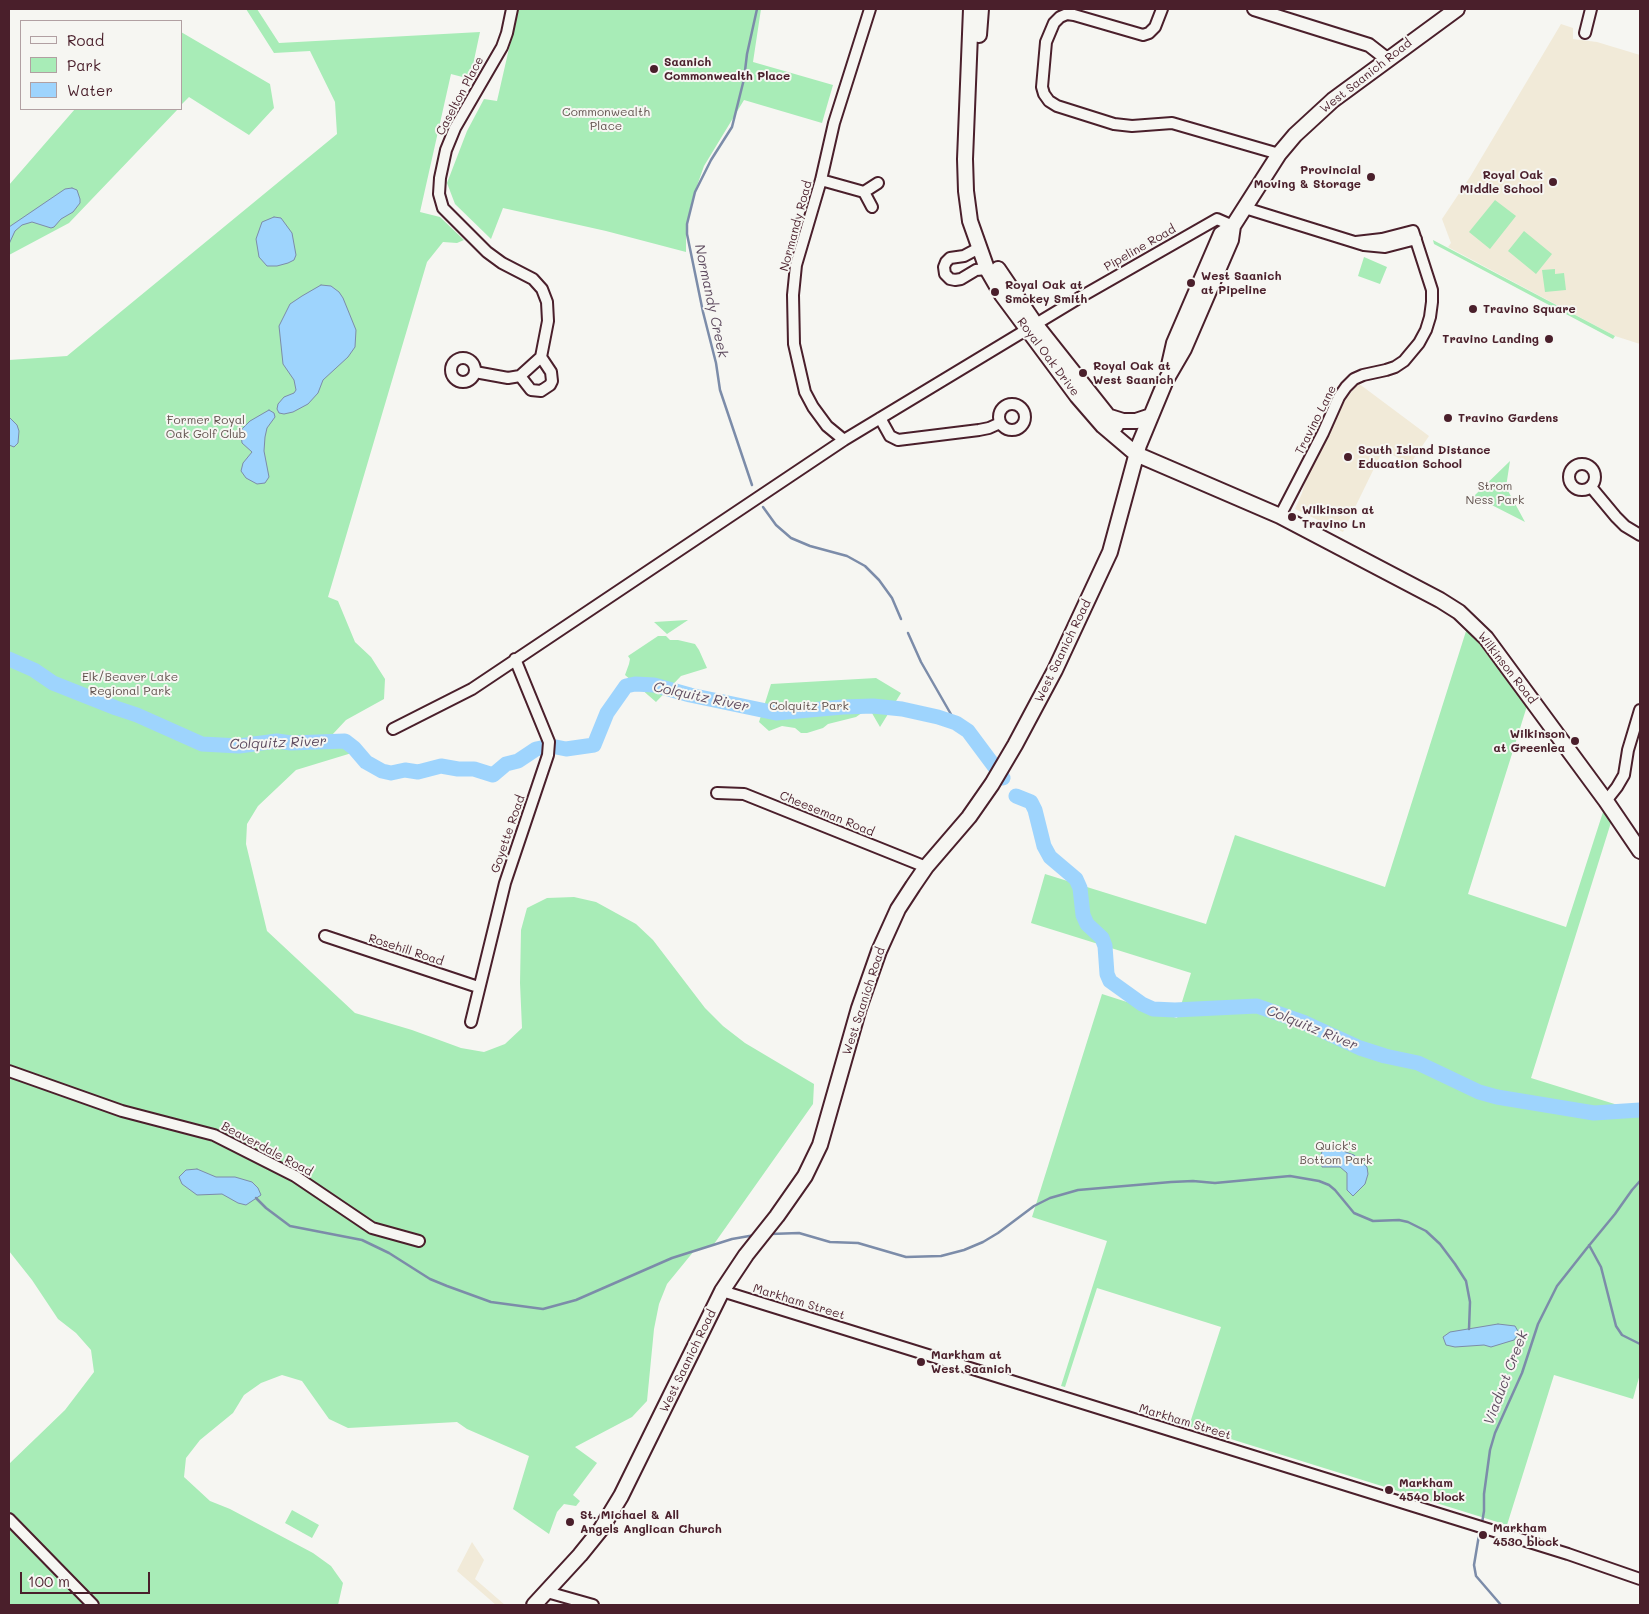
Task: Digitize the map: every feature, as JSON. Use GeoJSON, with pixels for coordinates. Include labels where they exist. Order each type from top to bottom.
{"type":"FeatureCollection","features":[{"type":"Feature","properties":{"kind":"main road","name":"Royal Oak Drive"},"geometry":{"type":"LineString","coordinates":[[971,9],[965,175],[970,221],[978,248],[987,269],[1002,295],[1138,450]]}},
{"type":"Feature","properties":{"kind":"main road","name":"Royal Oak Drive"},"geometry":{"type":"LineString","coordinates":[[981,9],[972,168],[974,201],[983,236],[993,260],[1031,328],[1077,396],[1103,426],[1138,450]]}},
{"type":"Feature","properties":{"kind":"main road","name":"West Saanich Road"},"geometry":{"type":"LineString","coordinates":[[534,1605],[601,1529],[621,1496],[722,1291],[746,1255],[777,1216],[805,1176],[820,1145],[859,1008],[879,951],[898,910],[926,867],[969,817],[992,784],[1041,698],[1110,552],[1138,450],[1166,380],[1174,344],[1220,236],[1233,226],[1280,154],[1295,135],[1333,100],[1457,9]]}},
{"type":"Feature","properties":{"kind":"main road"},"geometry":{"type":"LineString","coordinates":[[1106,415],[1123,421],[1136,421],[1151,416]]}},
{"type":"Feature","properties":{"kind":"main road","name":"Wilkinson Road"},"geometry":{"type":"LineString","coordinates":[[1138,450],[1280,516],[1440,600],[1459,612],[1486,638],[1606,801],[1640,851]]}},
{"type":"Feature","properties":{"kind":"street","name":"Caselton Place"},"geometry":{"type":"LineString","coordinates":[[512,9],[502,47],[456,128],[446,150],[440,178],[439,194],[443,208],[487,252],[502,263],[533,280],[542,289],[547,302],[548,321],[541,357]]}},
{"type":"Feature","properties":{"kind":"street","name":"Normandy Road"},"geometry":{"type":"LineString","coordinates":[[844,440],[827,426],[805,392],[794,344],[793,295],[796,265],[834,122],[870,9]]}},
{"type":"Feature","properties":{"kind":"street"},"geometry":{"type":"LineString","coordinates":[[1162,9],[1155,27],[1149,33],[1143,35],[1074,15],[1067,14],[1060,17],[1054,24],[1046,42],[1042,87],[1049,101],[1057,106],[1114,124],[1132,126],[1172,123],[1280,154]]}},
{"type":"Feature","properties":{"kind":"street"},"geometry":{"type":"LineString","coordinates":[[1254,9],[1369,45],[1387,59]]}},
{"type":"Feature","properties":{"kind":"street"},"geometry":{"type":"LineString","coordinates":[[1585,33],[1591,9]]}},
{"type":"Feature","properties":{"kind":"street"},"geometry":{"type":"LineString","coordinates":[[820,180],[864,192],[872,207]]}},
{"type":"Feature","properties":{"kind":"street"},"geometry":{"type":"LineString","coordinates":[[864,192],[878,183]]}},
{"type":"Feature","properties":{"kind":"street","name":"Travino Lane"},"geometry":{"type":"LineString","coordinates":[[1245,208],[1356,242],[1414,235],[1432,290],[1432,302],[1426,330],[1420,343],[1404,361],[1395,367],[1362,375],[1354,379],[1346,387],[1339,397],[1299,480],[1299,494],[1280,516]]}},
{"type":"Feature","properties":{"kind":"street","name":"Pipeline Road"},"geometry":{"type":"LineString","coordinates":[[1031,328],[1140,262],[1217,219],[1233,226]]}},
{"type":"Feature","properties":{"kind":"street"},"geometry":{"type":"LineString","coordinates":[[978,248],[964,256],[950,258],[944,267],[945,274],[955,280],[961,279],[976,270],[987,269]]}},
{"type":"Feature","properties":{"kind":"street"},"geometry":{"type":"LineString","coordinates":[[393,729],[472,688],[844,440],[1031,328]]}},
{"type":"Feature","properties":{"kind":"street"},"geometry":{"type":"LineString","coordinates":[[474,372],[486,376],[508,378],[520,376],[541,357],[552,372],[552,381],[550,386],[541,391],[531,390],[520,376]]}},
{"type":"Feature","properties":{"kind":"street"},"geometry":{"type":"LineString","coordinates":[[880,418],[890,436],[898,440],[978,430],[990,428],[1000,423]]}},
{"type":"Feature","properties":{"kind":"street"},"geometry":{"type":"LineString","coordinates":[[1591,486],[1616,518],[1640,535]]}},
{"type":"Feature","properties":{"kind":"street","name":"Goyette Road"},"geometry":{"type":"LineString","coordinates":[[471,1022],[478,987],[505,883],[548,755],[549,742],[515,659]]}},
{"type":"Feature","properties":{"kind":"street"},"geometry":{"type":"LineString","coordinates":[[1606,801],[1618,787],[1624,775],[1628,750],[1640,710]]}},
{"type":"Feature","properties":{"kind":"street","name":"Cheeseman Road"},"geometry":{"type":"LineString","coordinates":[[717,793],[744,794],[926,867]]}},
{"type":"Feature","properties":{"kind":"street","name":"Rosehill Road"},"geometry":{"type":"LineString","coordinates":[[325,936],[478,987]]}},
{"type":"Feature","properties":{"kind":"street","name":"Beaverdale Road"},"geometry":{"type":"LineString","coordinates":[[9,1071],[122,1111],[214,1135],[295,1176],[372,1228],[419,1240]]}},
{"type":"Feature","properties":{"kind":"street","name":"Markham Street"},"geometry":{"type":"LineString","coordinates":[[722,1291],[1568,1554],[1640,1579]]}},
{"type":"Feature","properties":{"kind":"street"},"geometry":{"type":"LineString","coordinates":[[9,1519],[93,1605]]}},
{"type":"Feature","properties":{"kind":"street"},"geometry":{"type":"LineString","coordinates":[[547,1592],[593,1605]]}},
{"type":"Feature","properties":{"kind":"shaded area","name":"Royal Oak Middle School"},"geometry":{"type":"Polygon","coordinates":[[[1561,24],[1573,28],[1573,39],[1597,42],[1640,55],[1640,344],[1615,336],[1448,247],[1451,243],[1442,219],[1470,177],[1561,24]]]}},
{"type":"Feature","properties":{"kind":"shaded area","name":"South Island Distance Education School"},"geometry":{"type":"Polygon","coordinates":[[[1358,383],[1429,436],[1410,464],[1383,450],[1343,532],[1295,509],[1307,476],[1341,406],[1358,383]]]}},
{"type":"Feature","properties":{"kind":"shaded area"},"geometry":{"type":"Polygon","coordinates":[[[472,1542],[484,1560],[475,1579],[505,1605],[496,1605],[457,1571],[472,1542]]]}},
{"type":"Feature","properties":{"kind":"green space"},"geometry":{"type":"Polygon","coordinates":[[[246,9],[257,9],[279,43],[480,32],[470,79],[451,74],[420,212],[440,217],[464,240],[457,243],[443,242],[427,262],[328,597],[338,601],[355,642],[371,657],[385,679],[384,699],[346,720],[332,735],[344,738],[355,752],[296,770],[258,806],[247,824],[246,844],[267,931],[355,1013],[412,1030],[461,1048],[484,1052],[505,1044],[522,1028],[520,983],[521,930],[527,908],[547,898],[574,897],[596,902],[636,924],[653,940],[705,1008],[723,1026],[745,1043],[814,1084],[813,1104],[714,1244],[694,1251],[667,1284],[659,1304],[654,1329],[647,1401],[632,1417],[575,1447],[597,1463],[573,1495],[580,1501],[576,1506],[564,1504],[557,1512],[549,1534],[513,1509],[529,1456],[467,1429],[457,1422],[348,1428],[329,1419],[302,1381],[282,1375],[261,1383],[244,1395],[233,1413],[200,1440],[186,1458],[184,1477],[210,1501],[230,1509],[313,1553],[331,1566],[343,1583],[338,1605],[9,1605],[9,1464],[65,1410],[94,1372],[91,1350],[76,1333],[58,1319],[32,1280],[9,1251],[9,360],[67,356],[337,134],[335,102],[310,51],[274,53],[246,9]]]}},
{"type":"Feature","properties":{"kind":"green space","name":"Commonwealth Place"},"geometry":{"type":"Polygon","coordinates":[[[518,9],[761,9],[753,62],[833,85],[822,123],[744,100],[704,166],[692,200],[686,228],[686,252],[606,231],[503,208],[491,239],[455,204],[447,183],[467,131],[484,99],[497,101],[518,9]]]}},
{"type":"Feature","properties":{"kind":"green space"},"geometry":{"type":"Polygon","coordinates":[[[182,33],[270,84],[274,108],[249,135],[189,97],[182,104],[182,33]]]}},
{"type":"Feature","properties":{"kind":"green space"},"geometry":{"type":"Polygon","coordinates":[[[74,110],[177,110],[69,223],[9,255],[9,185],[74,110]]]}},
{"type":"Feature","properties":{"kind":"green space"},"geometry":{"type":"Polygon","coordinates":[[[1495,200],[1516,216],[1490,249],[1469,232],[1495,200]]]}},
{"type":"Feature","properties":{"kind":"green space"},"geometry":{"type":"Polygon","coordinates":[[[1524,231],[1552,254],[1536,274],[1508,251],[1524,231]]]}},
{"type":"Feature","properties":{"kind":"green space"},"geometry":{"type":"Polygon","coordinates":[[[1433,240],[1615,336],[1613,339],[1434,244],[1433,240]]]}},
{"type":"Feature","properties":{"kind":"green space"},"geometry":{"type":"Polygon","coordinates":[[[1364,257],[1387,267],[1380,284],[1358,276],[1364,257]]]}},
{"type":"Feature","properties":{"kind":"green space"},"geometry":{"type":"Polygon","coordinates":[[[1555,269],[1555,274],[1564,273],[1566,290],[1545,292],[1542,270],[1555,269]]]}},
{"type":"Feature","properties":{"kind":"green space","name":"Strom Ness Park"},"geometry":{"type":"Polygon","coordinates":[[[1510,461],[1506,487],[1525,522],[1474,496],[1510,461]]]}},
{"type":"Feature","properties":{"kind":"green space"},"geometry":{"type":"Polygon","coordinates":[[[687,620],[667,634],[654,622],[687,620]]]}},
{"type":"Feature","properties":{"kind":"green space","name":"Quick's Bottom Park"},"geometry":{"type":"Polygon","coordinates":[[[1467,628],[1527,706],[1468,894],[1566,927],[1603,812],[1613,816],[1531,1078],[1621,1106],[1629,1108],[1640,1107],[1640,1374],[1633,1399],[1554,1375],[1507,1525],[1189,1426],[1221,1327],[1097,1288],[1065,1387],[1061,1386],[1107,1241],[1032,1217],[1102,994],[1177,1018],[1191,973],[1031,923],[1045,874],[1206,924],[1235,835],[1385,887],[1467,628]]]}},
{"type":"Feature","properties":{"kind":"green space"},"geometry":{"type":"Polygon","coordinates":[[[658,636],[666,636],[670,640],[695,644],[707,668],[681,676],[656,702],[625,675],[630,659],[628,656],[658,636]]]}},
{"type":"Feature","properties":{"kind":"green space","name":"Colquitz Park"},"geometry":{"type":"Polygon","coordinates":[[[876,678],[901,693],[880,727],[869,708],[856,717],[828,724],[823,728],[807,733],[801,733],[795,728],[782,726],[769,731],[759,722],[771,684],[876,678]]]}},
{"type":"Feature","properties":{"kind":"green space"},"geometry":{"type":"Polygon","coordinates":[[[292,1510],[319,1525],[312,1538],[285,1523],[292,1510]]]}},
{"type":"Feature","properties":{"kind":"water"},"geometry":{"type":"Polygon","coordinates":[[[72,188],[77,190],[80,199],[80,203],[73,212],[51,228],[32,222],[22,225],[15,231],[9,244],[9,227],[65,189],[72,188]]]}},
{"type":"Feature","properties":{"kind":"water"},"geometry":{"type":"Polygon","coordinates":[[[274,217],[281,218],[292,233],[296,255],[294,260],[288,263],[267,266],[259,257],[256,239],[262,222],[274,217]]]}},
{"type":"Feature","properties":{"kind":"water"},"geometry":{"type":"Polygon","coordinates":[[[321,285],[331,286],[343,298],[356,330],[355,347],[348,357],[323,380],[318,393],[308,404],[293,412],[279,413],[277,409],[278,404],[284,397],[294,393],[296,390],[294,380],[283,364],[279,326],[290,304],[321,285]]]}},
{"type":"Feature","properties":{"kind":"water"},"geometry":{"type":"Polygon","coordinates":[[[269,410],[274,413],[275,417],[267,428],[265,437],[264,451],[269,477],[265,483],[257,484],[246,478],[241,471],[243,463],[252,452],[242,443],[241,434],[242,429],[250,421],[269,410]]]}},
{"type":"Feature","properties":{"kind":"water"},"geometry":{"type":"Polygon","coordinates":[[[9,417],[17,425],[19,431],[18,443],[14,447],[9,445],[9,417]]]}},
{"type":"Feature","properties":{"kind":"water"},"geometry":{"type":"Polygon","coordinates":[[[1332,1147],[1354,1155],[1367,1167],[1368,1174],[1365,1184],[1353,1196],[1347,1190],[1347,1173],[1340,1167],[1322,1167],[1320,1157],[1323,1149],[1332,1147]]]}},
{"type":"Feature","properties":{"kind":"water"},"geometry":{"type":"Polygon","coordinates":[[[197,1169],[216,1177],[235,1177],[252,1182],[258,1188],[261,1195],[246,1205],[238,1203],[222,1194],[197,1195],[182,1184],[179,1177],[186,1170],[197,1169]]]}},
{"type":"Feature","properties":{"kind":"water"},"geometry":{"type":"Polygon","coordinates":[[[1498,1324],[1515,1326],[1519,1333],[1514,1340],[1491,1347],[1484,1345],[1455,1347],[1446,1345],[1443,1337],[1450,1332],[1498,1324]]]}},
{"type":"Feature","properties":{"kind":"waterway","name":"Normandy Creek"},"geometry":{"type":"LineString","coordinates":[[752,485],[720,390],[716,363],[687,234],[687,224],[695,192],[711,160],[732,127],[744,79],[747,54],[757,9]]}},
{"type":"Feature","properties":{"kind":"waterway","name":"Normandy Creek"},"geometry":{"type":"LineString","coordinates":[[763,507],[776,525],[791,538],[810,546],[847,556],[865,566],[879,580],[892,598],[901,619]]}},
{"type":"Feature","properties":{"kind":"waterway","name":"Normandy Creek"},"geometry":{"type":"LineString","coordinates":[[908,633],[921,662],[956,723]]}},
{"type":"Feature","properties":{"kind":"waterway","name":"Colquitz River"},"geometry":{"type":"LineString","coordinates":[[9,659],[34,670],[53,683],[137,715],[202,744],[239,746],[277,741],[291,743],[345,741],[366,762],[382,771],[391,773],[405,770],[418,772],[441,766],[474,769],[493,775],[506,764],[518,761],[536,749],[546,747]]}},
{"type":"Feature","properties":{"kind":"waterway","name":"Colquitz River"},"geometry":{"type":"LineString","coordinates":[[556,747],[566,749],[594,745],[607,713],[626,686],[635,684],[654,685],[690,695],[776,713],[873,706],[902,709],[938,717],[956,723],[968,731],[1003,778]]}},
{"type":"Feature","properties":{"kind":"waterway","name":"Colquitz River"},"geometry":{"type":"LineString","coordinates":[[1016,796],[1031,802],[1035,810],[1044,846],[1050,857],[1076,879],[1080,888],[1083,915],[1087,924],[1102,938],[1105,946],[1107,974],[1110,981],[1142,1004],[1153,1009],[1175,1010],[1257,1006],[1303,1022],[1360,1048],[1418,1063],[1479,1092],[1497,1097],[1594,1113],[1640,1110]]}},
{"type":"Feature","properties":{"kind":"waterway"},"geometry":{"type":"LineString","coordinates":[[770,1234],[799,1233],[830,1242],[858,1243],[906,1257],[941,1256],[964,1250],[983,1242],[1034,1206],[1050,1198],[1078,1190],[1171,1182],[1215,1183],[1290,1176],[1319,1181],[1329,1185],[1354,1213],[1373,1221],[1399,1220],[1408,1222],[1426,1231],[1440,1244],[1466,1281],[1470,1302],[1469,1329]]}},
{"type":"Feature","properties":{"kind":"waterway","name":"Viaduct Creek"},"geometry":{"type":"LineString","coordinates":[[1482,1523],[1490,1450],[1495,1433],[1522,1373],[1538,1324],[1557,1286],[1640,1181]]}},
{"type":"Feature","properties":{"kind":"waterway"},"geometry":{"type":"LineString","coordinates":[[256,1198],[290,1226],[362,1240],[389,1253],[430,1279],[491,1302],[543,1309],[576,1300],[672,1258],[732,1239],[755,1235]]}},
{"type":"Feature","properties":{"kind":"waterway"},"geometry":{"type":"LineString","coordinates":[[1589,1245],[1601,1267],[1616,1326],[1622,1335],[1640,1344]]}},
{"type":"Feature","properties":{"kind":"waterway","name":"Viaduct Creek"},"geometry":{"type":"LineString","coordinates":[[1480,1529],[1474,1565],[1476,1576],[1501,1605]]}},
{"type":"Feature","properties":{"kind":"place","name":"Saanich Commonwealth Place"},"geometry":{"type":"Point","coordinates":[654,69]}},
{"type":"Feature","properties":{"kind":"place","name":"Provincial Moving & Storage"},"geometry":{"type":"Point","coordinates":[1371,177]}},
{"type":"Feature","properties":{"kind":"place","name":"Royal Oak Middle School"},"geometry":{"type":"Point","coordinates":[1553,182]}},
{"type":"Feature","properties":{"kind":"place","name":"West Saanich at Pipeline"},"geometry":{"type":"Point","coordinates":[1191,283]}},
{"type":"Feature","properties":{"kind":"place","name":"Royal Oak at Smokey Smith"},"geometry":{"type":"Point","coordinates":[995,292]}},
{"type":"Feature","properties":{"kind":"place","name":"Travino Square"},"geometry":{"type":"Point","coordinates":[1473,309]}},
{"type":"Feature","properties":{"kind":"place","name":"Travino Landing"},"geometry":{"type":"Point","coordinates":[1549,339]}},
{"type":"Feature","properties":{"kind":"place","name":"Royal Oak at West Saanich"},"geometry":{"type":"Point","coordinates":[1083,373]}},
{"type":"Feature","properties":{"kind":"place","name":"Travino Gardens"},"geometry":{"type":"Point","coordinates":[1448,418]}},
{"type":"Feature","properties":{"kind":"place","name":"South Island Distance Education School"},"geometry":{"type":"Point","coordinates":[1348,457]}},
{"type":"Feature","properties":{"kind":"place","name":"Wilkinson at Travino Ln"},"geometry":{"type":"Point","coordinates":[1292,517]}},
{"type":"Feature","properties":{"kind":"place","name":"Wilkinson at Greenlea"},"geometry":{"type":"Point","coordinates":[1575,741]}},
{"type":"Feature","properties":{"kind":"place","name":"Markham at West Saanich"},"geometry":{"type":"Point","coordinates":[921,1362]}},
{"type":"Feature","properties":{"kind":"place","name":"Markham 4540 block"},"geometry":{"type":"Point","coordinates":[1389,1490]}},
{"type":"Feature","properties":{"kind":"place","name":"St. Michael & All Angels Anglican Church"},"geometry":{"type":"Point","coordinates":[570,1522]}},
{"type":"Feature","properties":{"kind":"place","name":"Markham 4530 block"},"geometry":{"type":"Point","coordinates":[1483,1535]}},
{"type":"Feature","properties":{"kind":"park label","name":"Former Royal Oak Golf Club"},"geometry":{"type":"Point","coordinates":[206,427]}},
{"type":"Feature","properties":{"kind":"park label","name":"Elk/Beaver Lake Regional Park"},"geometry":{"type":"Point","coordinates":[130,684]}}]}
